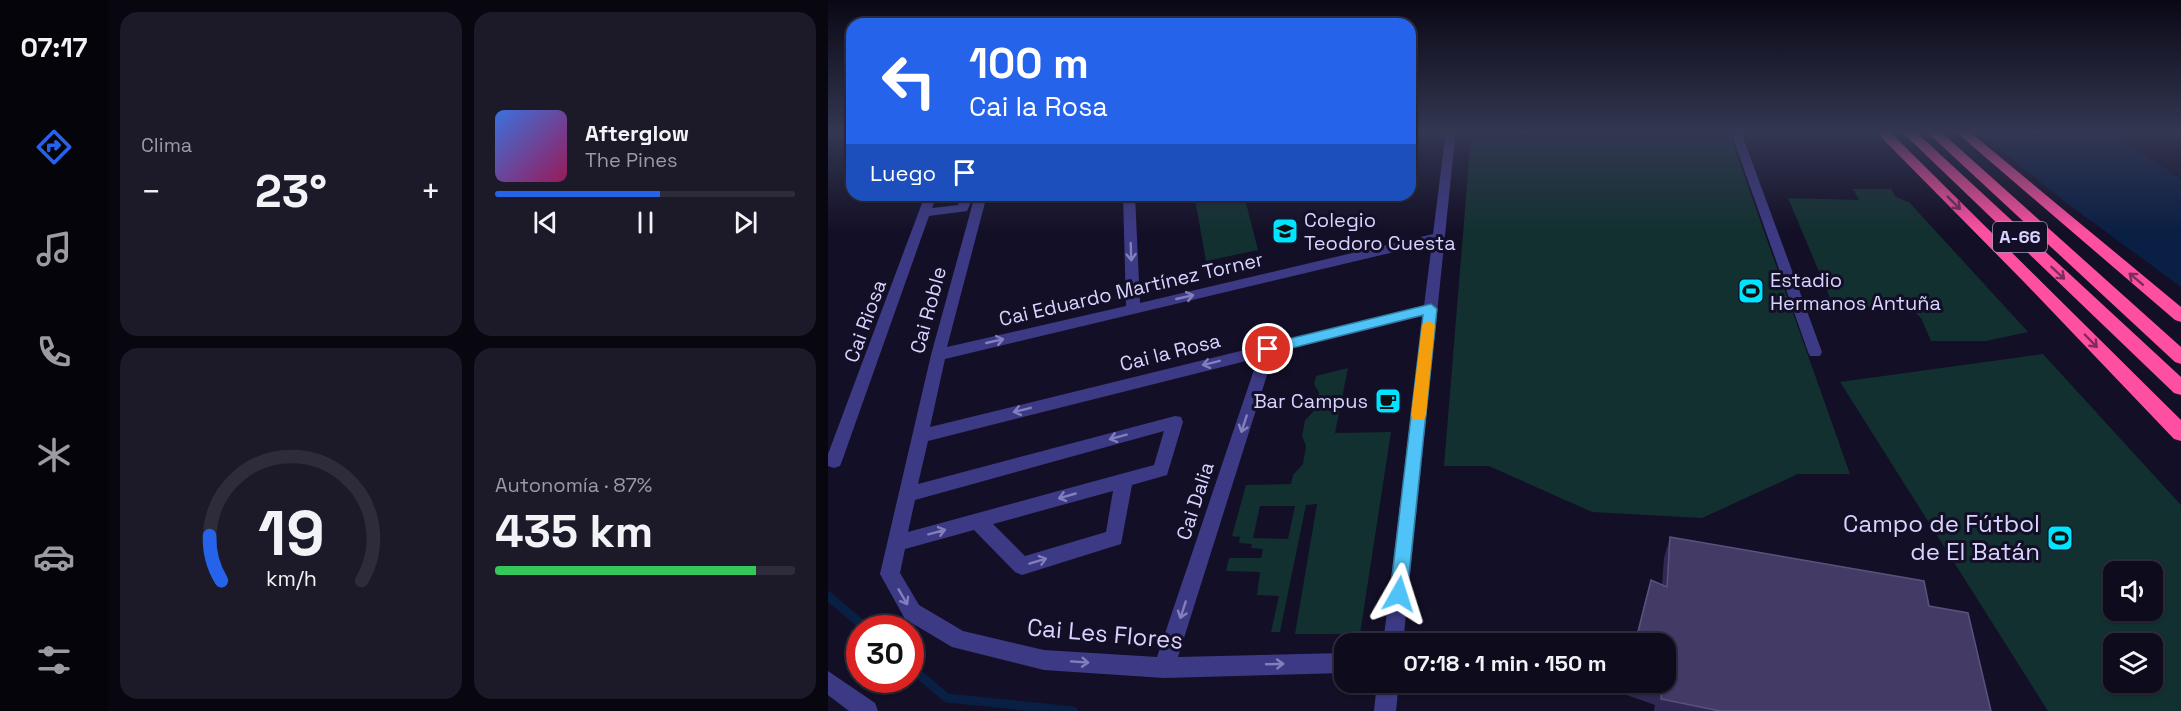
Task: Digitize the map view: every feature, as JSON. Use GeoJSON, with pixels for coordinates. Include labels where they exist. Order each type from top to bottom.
{"type":"FeatureCollection","features":[{"type":"Feature","properties":{"kind":"highway"},"geometry":{"type":"LineString","coordinates":[[1916,165],[2030,278],[2181,433]]}},
{"type":"Feature","properties":{"kind":"highway","name":"A-66"},"geometry":{"type":"LineString","coordinates":[[1943,165],[2181,388]]}},
{"type":"Feature","properties":{"kind":"highway","name":"A-66"},"geometry":{"type":"LineString","coordinates":[[1970,165],[2181,355]]}},
{"type":"Feature","properties":{"kind":"highway","name":"A-66"},"geometry":{"type":"LineString","coordinates":[[2001,165],[2181,316]]}},
{"type":"Feature","properties":{"kind":"street"},"geometry":{"type":"LineString","coordinates":[[1394,633],[1447,165]]}},
{"type":"Feature","properties":{"kind":"street"},"geometry":{"type":"LineString","coordinates":[[1748,165],[1815,352]]}},
{"type":"Feature","properties":{"kind":"street","name":"Cai Riosa"},"geometry":{"type":"LineString","coordinates":[[834,461],[929,201]]}},
{"type":"Feature","properties":{"kind":"street"},"geometry":{"type":"LineString","coordinates":[[925,213],[963,208],[966,201]]}},
{"type":"Feature","properties":{"kind":"street","name":"Cai Roble"},"geometry":{"type":"LineString","coordinates":[[920,436],[938,355],[979,201]]}},
{"type":"Feature","properties":{"kind":"street"},"geometry":{"type":"LineString","coordinates":[[1129,201],[1133,309]]}},
{"type":"Feature","properties":{"kind":"street","name":"Cai Eduardo Martínez Torner"},"geometry":{"type":"LineString","coordinates":[[938,355],[1439,237]]}},
{"type":"Feature","properties":{"kind":"street","name":"Cai la Rosa"},"geometry":{"type":"LineString","coordinates":[[920,436],[1431,309]]}},
{"type":"Feature","properties":{"kind":"street","name":"Cai Dalia"},"geometry":{"type":"LineString","coordinates":[[1164,668],[1268,349]]}},
{"type":"Feature","properties":{"kind":"street"},"geometry":{"type":"LineString","coordinates":[[897,543],[1161,470],[1175,422],[908,491]]}},
{"type":"Feature","properties":{"kind":"street","name":"Cai Les Flores"},"geometry":{"type":"LineString","coordinates":[[920,436],[890,574],[912,612],[959,639],[1044,660],[1164,668],[1334,663]]}},
{"type":"Feature","properties":{"kind":"street"},"geometry":{"type":"LineString","coordinates":[[978,521],[1022,566],[1114,538],[1124,480]]}},
{"type":"Feature","properties":{"kind":"street"},"geometry":{"type":"LineString","coordinates":[[828,682],[867,711]]}},
{"type":"Feature","properties":{"kind":"street"},"geometry":{"type":"LineString","coordinates":[[1385,711],[1387,693]]}},
{"type":"Feature","properties":{"kind":"green space","name":"Estadio Hermanos Antuña"},"geometry":{"type":"Polygon","coordinates":[[[1469,165],[1741,165],[1850,474],[1798,474],[1702,518],[1592,512],[1489,466],[1444,466],[1469,165]]]}},
{"type":"Feature","properties":{"kind":"green space"},"geometry":{"type":"Polygon","coordinates":[[[1853,189],[1891,189],[1896,197],[1909,202],[2028,332],[1986,341],[1931,341],[1921,318],[1912,309],[1833,305],[1788,198],[1859,200],[1853,189]]]}},
{"type":"Feature","properties":{"kind":"green space"},"geometry":{"type":"Polygon","coordinates":[[[1195,201],[1246,201],[1258,250],[1206,261],[1195,201]]]}},
{"type":"Feature","properties":{"kind":"green space","name":"Campo de Fútbol de El Batán"},"geometry":{"type":"Polygon","coordinates":[[[2043,354],[2181,505],[2181,711],[2048,711],[1840,382],[2043,354]]]}},
{"type":"Feature","properties":{"kind":"green space"},"geometry":{"type":"Polygon","coordinates":[[[1348,368],[1335,433],[1391,432],[1360,633],[1295,634],[1317,504],[1306,505],[1280,632],[1271,632],[1279,596],[1257,595],[1260,572],[1226,571],[1229,558],[1261,558],[1263,549],[1251,548],[1252,544],[1239,543],[1240,537],[1232,536],[1246,485],[1291,484],[1293,475],[1303,464],[1306,446],[1302,436],[1305,420],[1315,410],[1319,393],[1314,384],[1316,376],[1348,368]],[[1260,506],[1253,538],[1288,539],[1295,506],[1260,506]]]}},
{"type":"Feature","properties":{"kind":"water"},"geometry":{"type":"Polygon","coordinates":[[[2019,165],[2160,165],[2181,179],[2181,287],[2019,165]]]}},
{"type":"Feature","properties":{"kind":"building"},"geometry":{"type":"Polygon","coordinates":[[[1670,537],[1924,581],[1929,606],[1968,613],[1991,711],[1720,711],[1661,699],[1662,693],[1676,693],[1676,633],[1638,633],[1651,580],[1667,587],[1670,537]]]}},
{"type":"Feature","properties":{"kind":"waterway"},"geometry":{"type":"LineString","coordinates":[[828,596],[851,615]]}},
{"type":"Feature","properties":{"kind":"waterway"},"geometry":{"type":"LineString","coordinates":[[924,679],[947,698],[1073,711]]}},
{"type":"Feature","properties":{"kind":"slow traffic"},"geometry":{"type":"LineString","coordinates":[[1419,415],[1429,325]]}},
{"type":"Feature","properties":{"kind":"place","name":"Colegio Teodoro Cuesta"},"geometry":{"type":"Point","coordinates":[1285,231]}},
{"type":"Feature","properties":{"kind":"place","name":"Estadio Hermanos Antuña"},"geometry":{"type":"Point","coordinates":[1751,291]}},
{"type":"Feature","properties":{"kind":"place","name":"Bar Campus"},"geometry":{"type":"Point","coordinates":[1388,401]}},
{"type":"Feature","properties":{"kind":"place","name":"Campo de Fútbol de El Batán"},"geometry":{"type":"Point","coordinates":[2060,538]}},
{"type":"Feature","properties":{"kind":"route"},"geometry":{"type":"LineString","coordinates":[[1268,349],[1431,309],[1399,594]]}}]}
